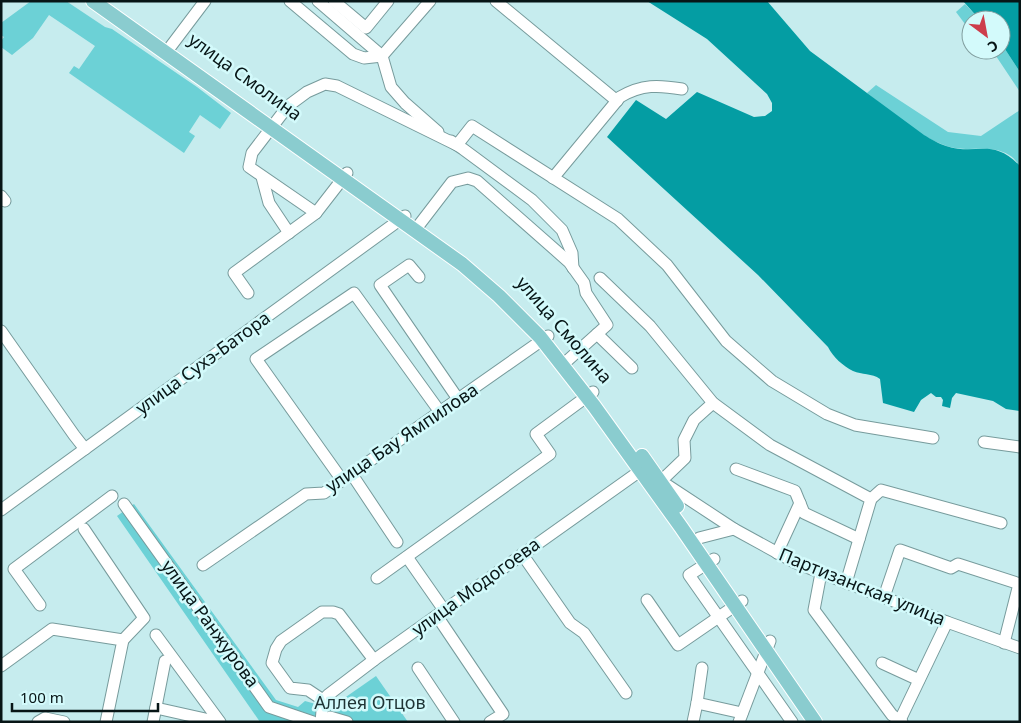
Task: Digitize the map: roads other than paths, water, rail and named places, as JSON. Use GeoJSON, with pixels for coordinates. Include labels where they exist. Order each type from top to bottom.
{"type":"FeatureCollection","features":[{"type":"Feature","properties":{"kind":"main road"},"geometry":{"type":"LineString","coordinates":[[93,1],[273,125]]}},
{"type":"Feature","properties":{"kind":"main road","name":"улица Смолина"},"geometry":{"type":"LineString","coordinates":[[110,1],[273,125],[402,218],[419,225],[459,252],[508,291],[545,338],[568,360],[590,394],[644,467],[660,481],[699,538],[710,562],[768,646],[825,722]]}},
{"type":"Feature","properties":{"kind":"main road"},"geometry":{"type":"LineString","coordinates":[[402,218],[462,264],[545,338],[590,394]]}},
{"type":"Feature","properties":{"kind":"main road"},"geometry":{"type":"LineString","coordinates":[[644,467],[710,562]]}},
{"type":"Feature","properties":{"kind":"main road"},"geometry":{"type":"LineString","coordinates":[[768,646],[815,722]]}},
{"type":"Feature","properties":{"kind":"street"},"geometry":{"type":"LineString","coordinates":[[171,46],[205,1]]}},
{"type":"Feature","properties":{"kind":"street"},"geometry":{"type":"LineString","coordinates":[[290,1],[353,54],[364,58],[382,56],[430,1]]}},
{"type":"Feature","properties":{"kind":"street"},"geometry":{"type":"LineString","coordinates":[[318,1],[382,56],[391,87],[405,103],[440,134],[456,145]]}},
{"type":"Feature","properties":{"kind":"street"},"geometry":{"type":"LineString","coordinates":[[334,1],[366,28],[388,1]]}},
{"type":"Feature","properties":{"kind":"street"},"geometry":{"type":"LineString","coordinates":[[496,1],[617,101]]}},
{"type":"Feature","properties":{"kind":"street"},"geometry":{"type":"LineString","coordinates":[[316,213],[249,168],[252,153],[288,106],[306,92],[325,84],[337,86],[463,148],[532,200],[562,230],[572,253],[573,268]]}},
{"type":"Feature","properties":{"kind":"street"},"geometry":{"type":"LineString","coordinates":[[553,178],[617,101],[630,90],[658,85],[682,89]]}},
{"type":"Feature","properties":{"kind":"street"},"geometry":{"type":"LineString","coordinates":[[456,145],[472,126],[618,219],[667,265],[726,341],[772,380],[827,414],[855,425],[933,438]]}},
{"type":"Feature","properties":{"kind":"street"},"geometry":{"type":"LineString","coordinates":[[248,293],[234,273],[316,213],[345,176]]}},
{"type":"Feature","properties":{"kind":"street"},"geometry":{"type":"LineString","coordinates":[[262,177],[269,203],[289,233]]}},
{"type":"Feature","properties":{"kind":"street"},"geometry":{"type":"LineString","coordinates":[[419,225],[452,182],[468,178],[477,181],[568,262],[584,283],[586,293],[607,325],[568,360]]}},
{"type":"Feature","properties":{"kind":"street","name":"улица Сухэ-Батора"},"geometry":{"type":"LineString","coordinates":[[1,510],[402,218]]}},
{"type":"Feature","properties":{"kind":"street"},"geometry":{"type":"LineString","coordinates":[[419,277],[410,265],[380,285],[458,399]]}},
{"type":"Feature","properties":{"kind":"street"},"geometry":{"type":"LineString","coordinates":[[600,278],[650,326],[713,403],[770,445],[871,500]]}},
{"type":"Feature","properties":{"kind":"street"},"geometry":{"type":"LineString","coordinates":[[397,542],[256,359],[354,293],[440,412]]}},
{"type":"Feature","properties":{"kind":"street"},"geometry":{"type":"LineString","coordinates":[[1,331],[74,435],[86,449]]}},
{"type":"Feature","properties":{"kind":"street"},"geometry":{"type":"LineString","coordinates":[[597,334],[632,368]]}},
{"type":"Feature","properties":{"kind":"street","name":"улица Бау Ямпилова"},"geometry":{"type":"LineString","coordinates":[[203,565],[306,494],[324,493],[545,338]]}},
{"type":"Feature","properties":{"kind":"street"},"geometry":{"type":"LineString","coordinates":[[377,578],[550,454],[536,434],[590,394]]}},
{"type":"Feature","properties":{"kind":"street"},"geometry":{"type":"LineString","coordinates":[[660,481],[685,458],[684,440],[687,433],[694,420],[713,403]]}},
{"type":"Feature","properties":{"kind":"street"},"geometry":{"type":"LineString","coordinates":[[984,442],[1020,447]]}},
{"type":"Feature","properties":{"kind":"street","name":"улица Модогоева"},"geometry":{"type":"LineString","coordinates":[[323,700],[374,660],[644,467]]}},
{"type":"Feature","properties":{"kind":"street"},"geometry":{"type":"LineString","coordinates":[[736,469],[795,491],[804,513],[859,539]]}},
{"type":"Feature","properties":{"kind":"street","name":"Партизанская улица"},"geometry":{"type":"LineString","coordinates":[[660,481],[734,529],[796,563],[947,622],[1020,648]]}},
{"type":"Feature","properties":{"kind":"street"},"geometry":{"type":"LineString","coordinates":[[846,582],[871,500],[881,490],[1001,523]]}},
{"type":"Feature","properties":{"kind":"street"},"geometry":{"type":"LineString","coordinates":[[40,605],[14,569],[112,496]]}},
{"type":"Feature","properties":{"kind":"street"},"geometry":{"type":"LineString","coordinates":[[778,553],[800,503]]}},
{"type":"Feature","properties":{"kind":"street","name":"улица Ранжурова"},"geometry":{"type":"LineString","coordinates":[[124,504],[269,707],[313,722]]}},
{"type":"Feature","properties":{"kind":"street"},"geometry":{"type":"LineString","coordinates":[[84,529],[144,618],[123,640],[106,722]]}},
{"type":"Feature","properties":{"kind":"street"},"geometry":{"type":"LineString","coordinates":[[699,538],[734,529]]}},
{"type":"Feature","properties":{"kind":"street"},"geometry":{"type":"LineString","coordinates":[[884,597],[900,550],[951,568],[958,564],[1019,584],[1017,602],[1004,643]]}},
{"type":"Feature","properties":{"kind":"street"},"geometry":{"type":"LineString","coordinates":[[522,554],[570,623],[584,634],[626,693]]}},
{"type":"Feature","properties":{"kind":"street"},"geometry":{"type":"LineString","coordinates":[[407,557],[502,714],[490,722]]}},
{"type":"Feature","properties":{"kind":"street"},"geometry":{"type":"LineString","coordinates":[[710,562],[689,575],[792,722]]}},
{"type":"Feature","properties":{"kind":"street"},"geometry":{"type":"LineString","coordinates":[[821,573],[814,610],[892,715],[901,721],[947,622]]}},
{"type":"Feature","properties":{"kind":"street"},"geometry":{"type":"LineString","coordinates":[[647,600],[678,645],[739,603]]}},
{"type":"Feature","properties":{"kind":"street"},"geometry":{"type":"LineString","coordinates":[[348,722],[325,720],[323,700],[308,690],[290,688],[272,663],[276,649],[281,641],[322,612],[333,612],[339,614],[374,660]]}},
{"type":"Feature","properties":{"kind":"street"},"geometry":{"type":"LineString","coordinates":[[1,666],[52,629],[123,640]]}},
{"type":"Feature","properties":{"kind":"street"},"geometry":{"type":"LineString","coordinates":[[156,635],[220,722]]}},
{"type":"Feature","properties":{"kind":"street"},"geometry":{"type":"LineString","coordinates":[[697,703],[741,717],[768,646]]}},
{"type":"Feature","properties":{"kind":"street"},"geometry":{"type":"LineString","coordinates":[[153,722],[165,661]]}},
{"type":"Feature","properties":{"kind":"street"},"geometry":{"type":"LineString","coordinates":[[882,663],[919,680]]}},
{"type":"Feature","properties":{"kind":"street"},"geometry":{"type":"LineString","coordinates":[[418,668],[454,722]]}},
{"type":"Feature","properties":{"kind":"street"},"geometry":{"type":"LineString","coordinates":[[692,722],[702,668]]}},
{"type":"Feature","properties":{"kind":"street"},"geometry":{"type":"LineString","coordinates":[[156,708],[220,722]]}},
{"type":"Feature","properties":{"kind":"street"},"geometry":{"type":"LineString","coordinates":[[38,722],[45,718],[64,722]]}},
{"type":"Feature","properties":{"kind":"park label","name":"Аллея Отцов"},"geometry":{"type":"Point","coordinates":[370,703]}}]}
